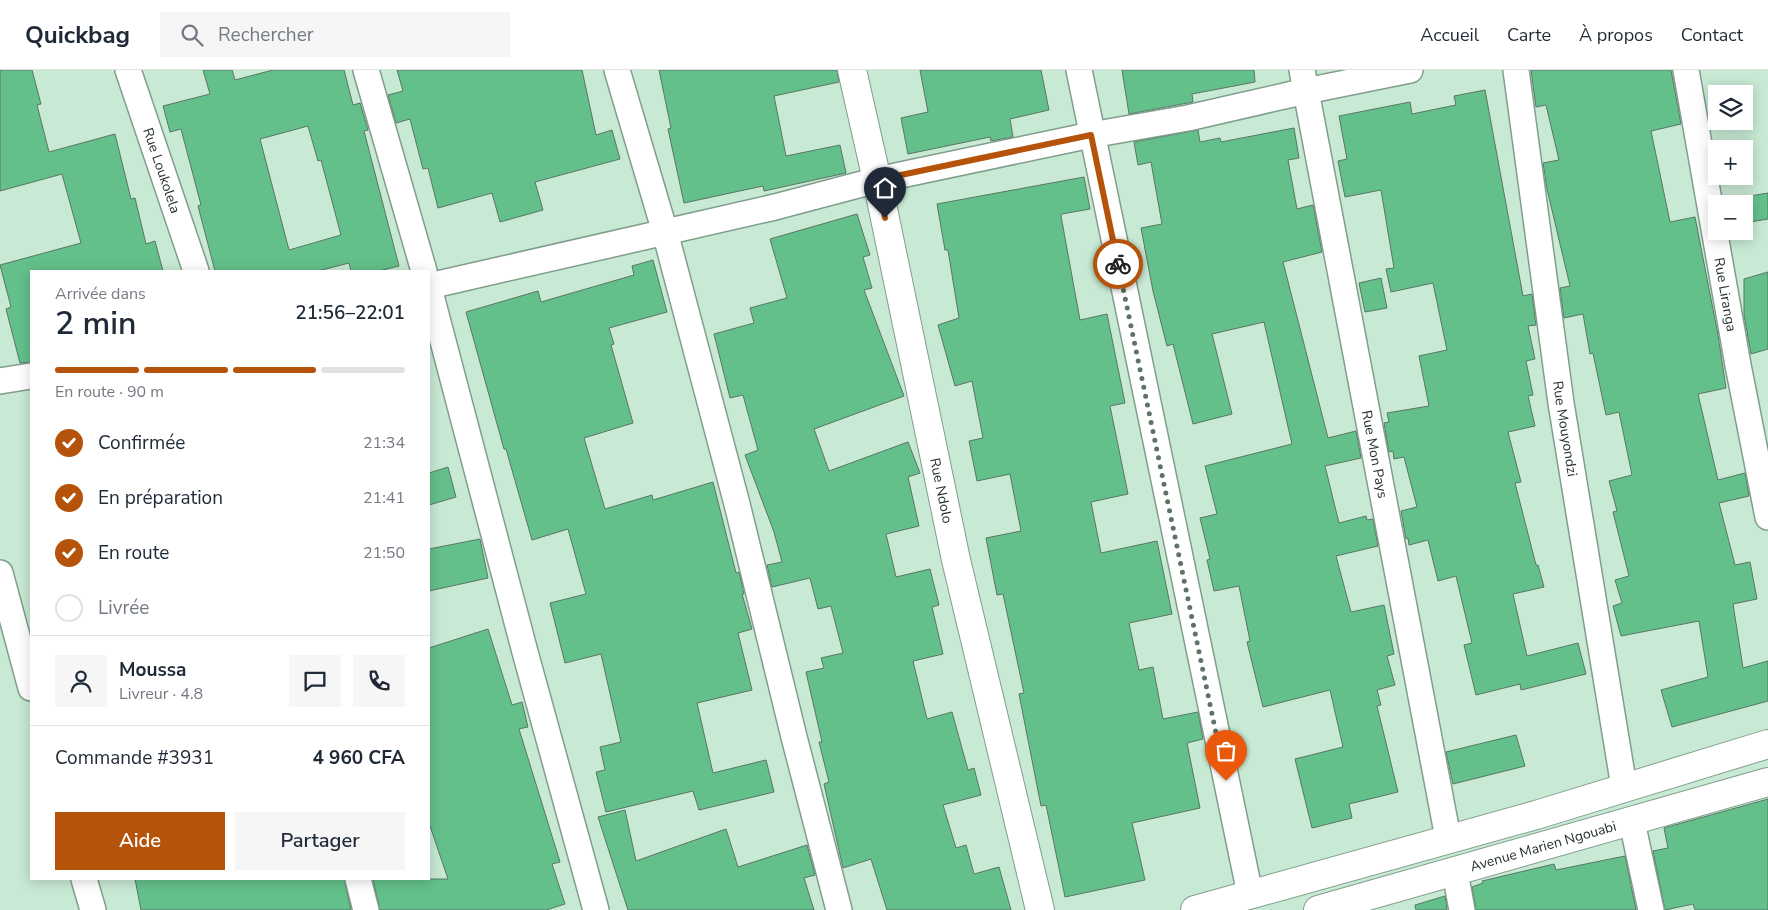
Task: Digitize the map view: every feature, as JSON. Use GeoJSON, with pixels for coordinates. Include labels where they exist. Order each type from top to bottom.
{"type":"FeatureCollection","features":[{"type":"Feature","properties":{"kind":"main road","name":"Rue Ndolo"},"geometry":{"type":"LineString","coordinates":[[852,70],[877,180],[956,560],[1040,910]]}},
{"type":"Feature","properties":{"kind":"main road"},"geometry":{"type":"LineString","coordinates":[[1196,910],[1448,838],[1536,815],[1768,744]]}},
{"type":"Feature","properties":{"kind":"main road","name":"Avenue Marien Ngouabi"},"geometry":{"type":"LineString","coordinates":[[1318,910],[1768,782]]}},
{"type":"Feature","properties":{"kind":"street","name":"Rue Loukolela"},"geometry":{"type":"LineString","coordinates":[[128,70],[196,270]]}},
{"type":"Feature","properties":{"kind":"street"},"geometry":{"type":"LineString","coordinates":[[366,70],[424,270]]}},
{"type":"Feature","properties":{"kind":"street"},"geometry":{"type":"LineString","coordinates":[[617,70],[665,232],[737,504],[838,910]]}},
{"type":"Feature","properties":{"kind":"street"},"geometry":{"type":"LineString","coordinates":[[1079,70],[1250,894]]}},
{"type":"Feature","properties":{"kind":"street"},"geometry":{"type":"LineString","coordinates":[[430,287],[775,207],[877,180],[1091,135],[1188,118],[1304,81],[1410,70]]}},
{"type":"Feature","properties":{"kind":"street","name":"Rue Mouyondzi"},"geometry":{"type":"LineString","coordinates":[[1516,70],[1561,403],[1624,787]]}},
{"type":"Feature","properties":{"kind":"street","name":"Rue Liranga"},"geometry":{"type":"LineString","coordinates":[[1686,70],[1738,365],[1768,516]]}},
{"type":"Feature","properties":{"kind":"street","name":"Rue Mon Pays"},"geometry":{"type":"LineString","coordinates":[[1304,81],[1448,838]]}},
{"type":"Feature","properties":{"kind":"street"},"geometry":{"type":"LineString","coordinates":[[430,291],[522,643],[596,910]]}},
{"type":"Feature","properties":{"kind":"street"},"geometry":{"type":"LineString","coordinates":[[0,381],[30,376]]}},
{"type":"Feature","properties":{"kind":"street"},"geometry":{"type":"LineString","coordinates":[[0,572],[30,684]]}},
{"type":"Feature","properties":{"kind":"street"},"geometry":{"type":"LineString","coordinates":[[1632,822],[1651,910]]}},
{"type":"Feature","properties":{"kind":"street"},"geometry":{"type":"LineString","coordinates":[[1455,872],[1462,910]]}},
{"type":"Feature","properties":{"kind":"street"},"geometry":{"type":"LineString","coordinates":[[84,880],[93,910]]}},
{"type":"Feature","properties":{"kind":"street"},"geometry":{"type":"LineString","coordinates":[[358,880],[366,910]]}},
{"type":"Feature","properties":{"kind":"building"},"geometry":{"type":"Polygon","coordinates":[[[0,70],[32,70],[41,104],[37,105],[49,152],[115,134],[131,199],[135,198],[146,244],[155,241],[163,270],[30,270],[30,362],[20,363],[6,309],[11,307],[0,265],[81,243],[62,174],[0,191],[0,70]]]}},
{"type":"Feature","properties":{"kind":"building"},"geometry":{"type":"Polygon","coordinates":[[[203,70],[232,70],[235,80],[273,70],[344,70],[353,105],[360,103],[368,130],[364,131],[399,266],[383,270],[351,270],[349,263],[322,270],[215,270],[198,206],[201,205],[181,129],[170,132],[163,106],[210,94],[203,70]],[[308,126],[260,139],[289,250],[341,235],[321,160],[318,161],[308,126]]]}},
{"type":"Feature","properties":{"kind":"building"},"geometry":{"type":"Polygon","coordinates":[[[397,70],[582,70],[596,135],[612,130],[620,159],[535,182],[543,210],[500,222],[492,193],[438,208],[428,168],[423,169],[410,119],[396,123],[388,95],[403,91],[397,70]]]}},
{"type":"Feature","properties":{"kind":"building"},"geometry":{"type":"Polygon","coordinates":[[[659,70],[837,70],[839,82],[774,96],[786,156],[840,145],[846,173],[764,191],[763,186],[684,203],[668,129],[671,128],[659,70]]]}},
{"type":"Feature","properties":{"kind":"building"},"geometry":{"type":"Polygon","coordinates":[[[920,70],[1041,70],[1049,110],[1010,119],[1013,137],[991,141],[990,137],[908,154],[901,118],[928,112],[920,70]]]}},
{"type":"Feature","properties":{"kind":"building"},"geometry":{"type":"Polygon","coordinates":[[[1122,70],[1254,70],[1255,82],[1192,94],[1193,102],[1129,114],[1122,70]]]}},
{"type":"Feature","properties":{"kind":"building"},"geometry":{"type":"Polygon","coordinates":[[[1531,70],[1671,70],[1681,124],[1651,131],[1670,222],[1695,217],[1718,335],[1726,388],[1698,394],[1718,480],[1745,473],[1749,496],[1719,503],[1735,565],[1750,562],[1757,599],[1733,604],[1743,668],[1768,661],[1768,701],[1672,727],[1661,690],[1708,677],[1699,621],[1621,636],[1613,606],[1622,603],[1615,580],[1629,576],[1613,512],[1617,511],[1609,481],[1632,475],[1619,412],[1606,415],[1593,353],[1590,354],[1583,314],[1564,318],[1560,288],[1570,286],[1547,189],[1543,163],[1559,160],[1546,105],[1536,107],[1531,70]]]}},
{"type":"Feature","properties":{"kind":"building"},"geometry":{"type":"Polygon","coordinates":[[[1485,90],[1523,296],[1532,294],[1536,325],[1528,326],[1535,359],[1526,361],[1533,395],[1528,396],[1535,426],[1508,432],[1521,482],[1515,483],[1536,565],[1538,565],[1544,587],[1513,594],[1527,656],[1578,643],[1586,674],[1521,690],[1520,684],[1476,695],[1464,645],[1472,643],[1456,576],[1438,581],[1428,540],[1409,545],[1408,538],[1406,539],[1401,511],[1417,507],[1404,457],[1394,459],[1393,451],[1389,452],[1384,423],[1389,422],[1387,413],[1429,406],[1419,356],[1447,350],[1433,283],[1391,292],[1386,269],[1394,268],[1381,190],[1345,197],[1338,161],[1347,159],[1339,116],[1410,102],[1412,114],[1456,105],[1454,96],[1485,90]]]}},
{"type":"Feature","properties":{"kind":"building"},"geometry":{"type":"Polygon","coordinates":[[[1294,128],[1299,158],[1288,160],[1297,209],[1313,205],[1322,252],[1283,262],[1328,438],[1356,431],[1361,458],[1325,466],[1339,523],[1366,516],[1367,520],[1373,519],[1378,546],[1336,556],[1351,612],[1384,605],[1394,654],[1387,656],[1395,685],[1377,690],[1381,705],[1377,706],[1398,792],[1349,804],[1352,818],[1312,828],[1295,759],[1343,747],[1330,690],[1263,707],[1247,642],[1250,641],[1239,586],[1214,591],[1207,560],[1210,559],[1200,518],[1217,514],[1205,466],[1292,444],[1264,322],[1212,334],[1232,414],[1193,424],[1173,344],[1167,346],[1153,291],[1141,228],[1162,224],[1151,162],[1138,165],[1134,142],[1198,130],[1200,142],[1220,138],[1221,142],[1294,128]]]}},
{"type":"Feature","properties":{"kind":"building"},"geometry":{"type":"Polygon","coordinates":[[[1084,177],[1090,209],[1062,214],[1061,216],[1080,320],[1107,314],[1125,403],[1110,406],[1128,494],[1091,502],[1101,553],[1157,541],[1172,614],[1129,623],[1139,670],[1153,667],[1163,719],[1198,712],[1203,739],[1187,743],[1200,808],[1132,823],[1145,880],[1065,897],[1046,805],[1041,806],[1019,694],[1024,693],[1003,594],[997,595],[986,538],[1021,531],[1010,474],[977,481],[969,441],[983,438],[972,381],[955,386],[938,325],[959,318],[948,250],[945,250],[937,204],[1084,177]]]}},
{"type":"Feature","properties":{"kind":"building"},"geometry":{"type":"Polygon","coordinates":[[[1768,193],[1768,219],[1753,222],[1753,196],[1768,193]]]}},
{"type":"Feature","properties":{"kind":"building"},"geometry":{"type":"Polygon","coordinates":[[[857,214],[870,255],[863,257],[872,288],[864,290],[904,396],[814,429],[829,471],[908,442],[920,473],[908,477],[919,526],[886,534],[896,577],[930,569],[939,605],[932,607],[943,654],[913,661],[927,719],[952,712],[968,770],[974,768],[981,795],[943,805],[956,848],[966,845],[974,874],[999,867],[1011,910],[887,910],[871,859],[843,868],[824,784],[829,782],[819,742],[822,742],[806,672],[824,668],[821,658],[843,653],[831,606],[818,609],[810,578],[772,587],[767,565],[782,562],[774,532],[745,455],[758,450],[743,395],[730,398],[714,334],[754,323],[750,308],[787,298],[770,239],[857,214]]]}},
{"type":"Feature","properties":{"kind":"building"},"geometry":{"type":"Polygon","coordinates":[[[653,260],[667,312],[609,328],[614,344],[611,345],[633,423],[584,438],[605,509],[652,495],[653,500],[713,482],[736,573],[739,572],[744,594],[742,594],[752,629],[738,633],[752,690],[697,703],[713,773],[766,760],[774,792],[699,810],[693,791],[606,812],[596,772],[605,770],[600,747],[621,742],[601,654],[565,663],[550,603],[586,594],[568,529],[532,540],[506,449],[504,449],[466,312],[538,291],[541,302],[634,275],[632,266],[653,260]]]}},
{"type":"Feature","properties":{"kind":"building"},"geometry":{"type":"Polygon","coordinates":[[[1768,272],[1768,349],[1751,354],[1744,315],[1744,279],[1768,272]]]}},
{"type":"Feature","properties":{"kind":"building"},"geometry":{"type":"Polygon","coordinates":[[[1381,278],[1387,308],[1365,312],[1359,283],[1381,278]]]}},
{"type":"Feature","properties":{"kind":"building"},"geometry":{"type":"Polygon","coordinates":[[[448,467],[456,497],[430,505],[430,473],[448,467]]]}},
{"type":"Feature","properties":{"kind":"building"},"geometry":{"type":"Polygon","coordinates":[[[480,539],[488,578],[430,591],[430,549],[480,539]]]}},
{"type":"Feature","properties":{"kind":"building"},"geometry":{"type":"Polygon","coordinates":[[[488,629],[512,705],[522,702],[528,727],[519,729],[560,862],[552,864],[565,904],[546,910],[380,910],[373,880],[448,879],[430,826],[430,648],[488,629]]]}},
{"type":"Feature","properties":{"kind":"building"},"geometry":{"type":"Polygon","coordinates":[[[1516,735],[1525,766],[1453,784],[1446,752],[1516,735]]]}},
{"type":"Feature","properties":{"kind":"building"},"geometry":{"type":"Polygon","coordinates":[[[1768,799],[1768,910],[1695,910],[1693,904],[1665,910],[1653,851],[1668,848],[1664,828],[1768,799]]]}},
{"type":"Feature","properties":{"kind":"building"},"geometry":{"type":"Polygon","coordinates":[[[625,810],[636,861],[726,829],[738,867],[807,845],[815,875],[804,878],[814,910],[628,910],[598,817],[625,810]]]}},
{"type":"Feature","properties":{"kind":"building"},"geometry":{"type":"Polygon","coordinates":[[[1625,856],[1636,910],[1476,910],[1472,887],[1483,883],[1482,881],[1554,864],[1556,870],[1625,856]]]}},
{"type":"Feature","properties":{"kind":"building"},"geometry":{"type":"Polygon","coordinates":[[[135,880],[344,880],[351,910],[141,910],[135,880]]]}},
{"type":"Feature","properties":{"kind":"building"},"geometry":{"type":"Polygon","coordinates":[[[1445,896],[1447,910],[1416,910],[1415,905],[1445,896]]]}},
{"type":"Feature","properties":{"kind":"way so far"},"geometry":{"type":"LineString","coordinates":[[1118,264],[1226,781]]}},
{"type":"Feature","properties":{"kind":"route"},"geometry":{"type":"LineString","coordinates":[[885,218],[877,180],[1091,135],[1118,264]]}}]}
